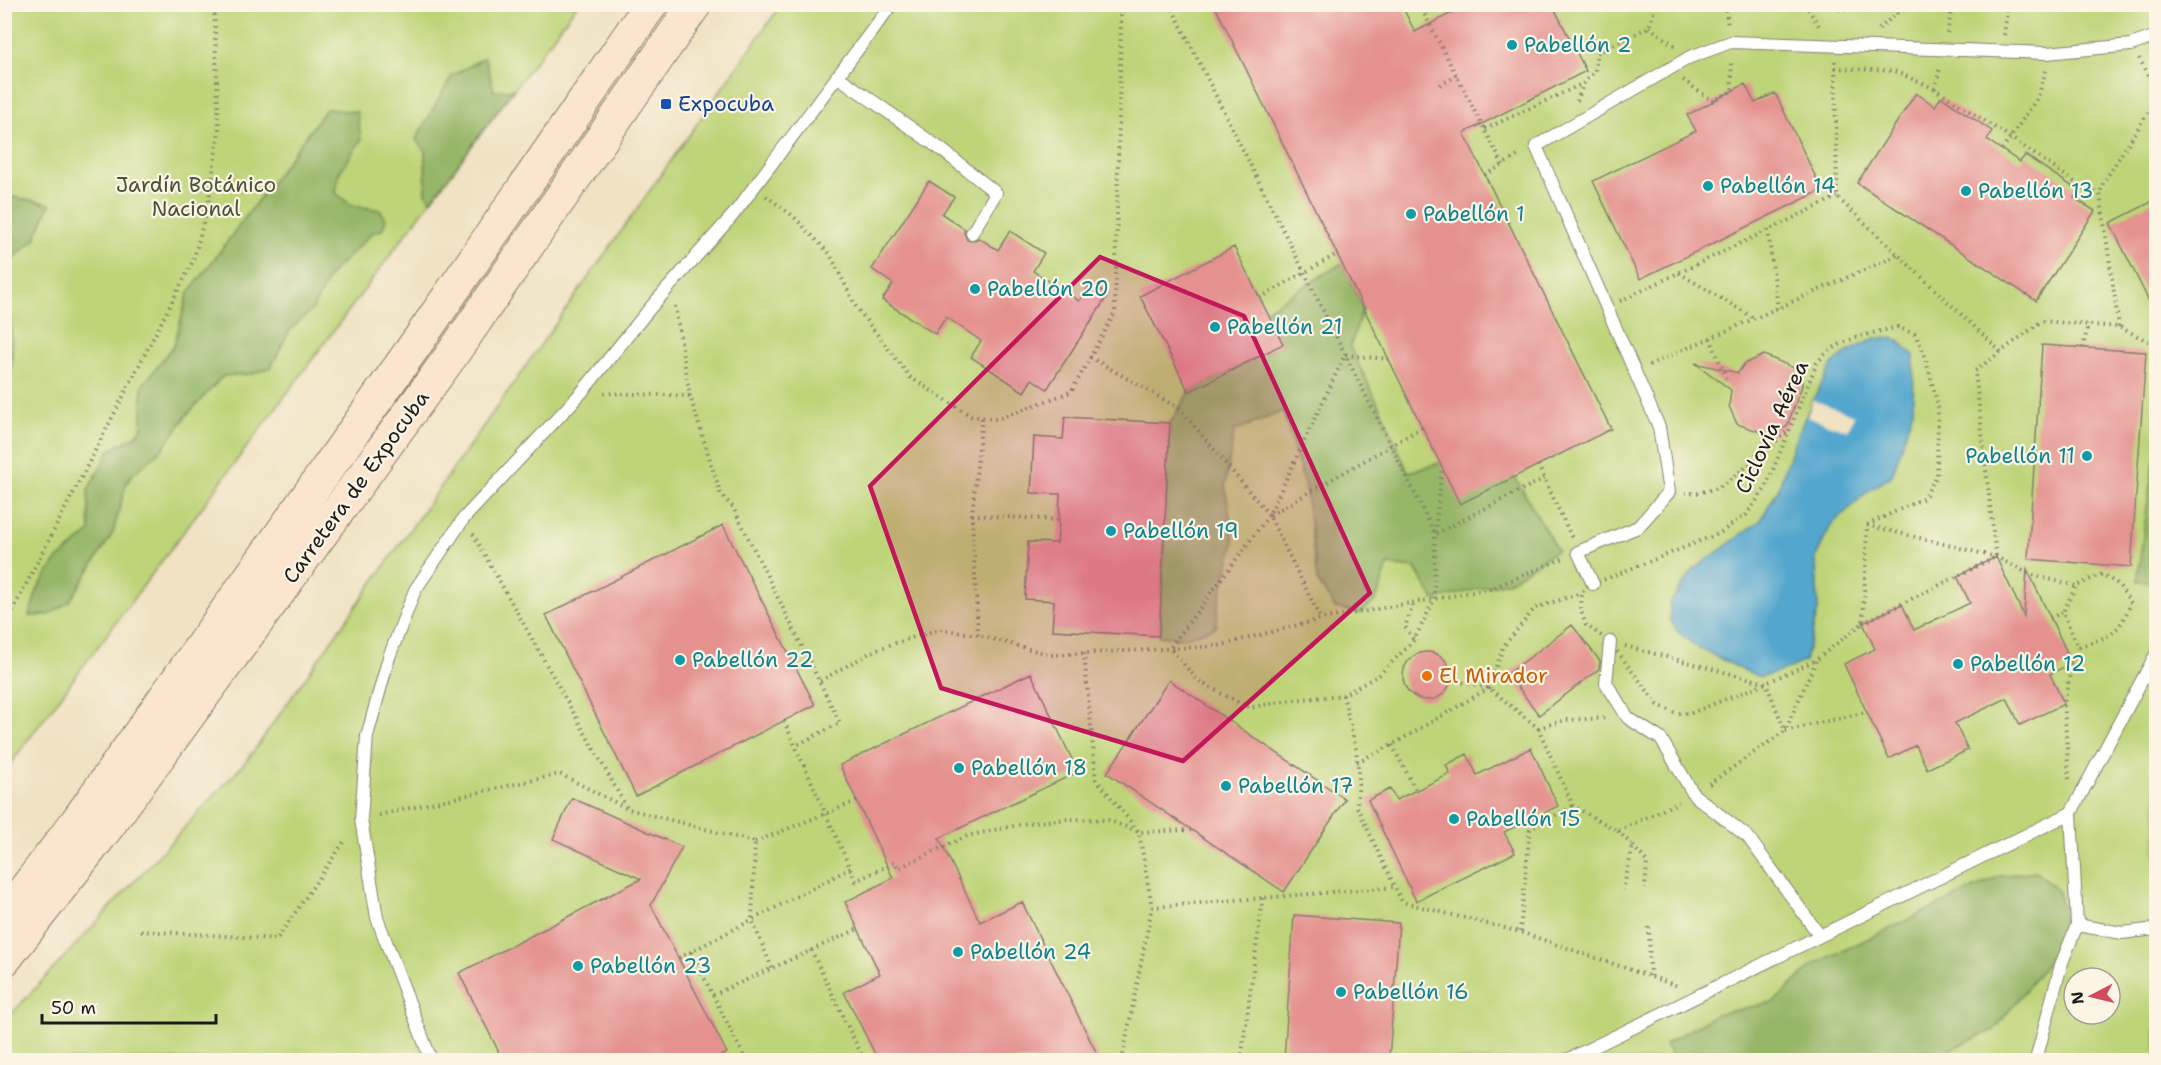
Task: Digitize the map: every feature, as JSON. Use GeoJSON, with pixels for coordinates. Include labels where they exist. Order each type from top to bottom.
{"type":"FeatureCollection","features":[{"type":"Feature","properties":{"kind":"main road","name":"Carretera de Expocuba"},"geometry":{"type":"LineString","coordinates":[[4,916],[78,820],[406,358],[651,4]]}},
{"type":"Feature","properties":{"kind":"main road","name":"Carretera de Expocuba"},"geometry":{"type":"LineString","coordinates":[[4,960],[105,830],[451,356],[695,4]]}},
{"type":"Feature","properties":{"kind":"lane"},"geometry":{"type":"LineString","coordinates":[[431,1060],[377,918],[361,819],[367,735],[389,657],[415,590],[464,518],[582,392],[733,215],[892,4]]}},
{"type":"Feature","properties":{"kind":"lane"},"geometry":{"type":"LineString","coordinates":[[1593,584],[1578,552],[1638,527],[1669,492],[1659,427],[1536,146],[1690,57],[1731,42],[2047,53],[2131,45],[2157,36]]}},
{"type":"Feature","properties":{"kind":"lane"},"geometry":{"type":"LineString","coordinates":[[837,76],[942,150],[996,193],[972,233]]}},
{"type":"Feature","properties":{"kind":"lane"},"geometry":{"type":"LineString","coordinates":[[1610,642],[1606,683],[1629,718],[1661,739],[1694,795],[1748,837],[1820,936]]}},
{"type":"Feature","properties":{"kind":"lane"},"geometry":{"type":"LineString","coordinates":[[2036,1060],[2061,965],[2077,925],[2071,813],[2157,654]]}},
{"type":"Feature","properties":{"kind":"lane"},"geometry":{"type":"LineString","coordinates":[[1567,1060],[2071,813]]}},
{"type":"Feature","properties":{"kind":"lane"},"geometry":{"type":"LineString","coordinates":[[2077,925],[2122,933],[2157,929]]}},
{"type":"Feature","properties":{"kind":"path"},"geometry":{"type":"LineString","coordinates":[[4,627],[194,261],[208,206],[219,130],[214,4]]}},
{"type":"Feature","properties":{"kind":"path"},"geometry":{"type":"LineString","coordinates":[[754,187],[794,216],[830,254],[856,307],[910,377],[971,416],[996,419],[1071,392],[1115,313],[1121,14],[1128,4]]}},
{"type":"Feature","properties":{"kind":"path"},"geometry":{"type":"LineString","coordinates":[[1170,4],[1435,534]]}},
{"type":"Feature","properties":{"kind":"path"},"geometry":{"type":"LineString","coordinates":[[1419,4],[1503,165]]}},
{"type":"Feature","properties":{"kind":"path"},"geometry":{"type":"LineString","coordinates":[[1485,129],[1584,83],[1595,71],[1598,53],[1649,27],[1656,4]]}},
{"type":"Feature","properties":{"kind":"path"},"geometry":{"type":"LineString","coordinates":[[1828,4],[1831,7],[1850,11],[1869,4]]}},
{"type":"Feature","properties":{"kind":"path"},"geometry":{"type":"LineString","coordinates":[[1880,4],[1897,13]]}},
{"type":"Feature","properties":{"kind":"path"},"geometry":{"type":"LineString","coordinates":[[2001,53],[2007,4]]}},
{"type":"Feature","properties":{"kind":"path"},"geometry":{"type":"LineString","coordinates":[[1649,27],[1690,57]]}},
{"type":"Feature","properties":{"kind":"path"},"geometry":{"type":"LineString","coordinates":[[2131,45],[2157,88]]}},
{"type":"Feature","properties":{"kind":"path"},"geometry":{"type":"LineString","coordinates":[[1835,47],[1837,198],[2001,352]]}},
{"type":"Feature","properties":{"kind":"path"},"geometry":{"type":"LineString","coordinates":[[2002,150],[2038,97],[2045,76],[2047,53]]}},
{"type":"Feature","properties":{"kind":"path"},"geometry":{"type":"LineString","coordinates":[[1835,68],[1894,71],[1935,90],[2010,137],[2083,188],[2100,194]]}},
{"type":"Feature","properties":{"kind":"path"},"geometry":{"type":"LineString","coordinates":[[1440,85],[1456,76]]}},
{"type":"Feature","properties":{"kind":"path"},"geometry":{"type":"LineString","coordinates":[[2119,327],[2100,194],[2103,183],[2157,100]]}},
{"type":"Feature","properties":{"kind":"path"},"geometry":{"type":"LineString","coordinates":[[1485,175],[1536,146]]}},
{"type":"Feature","properties":{"kind":"path"},"geometry":{"type":"LineString","coordinates":[[1606,307],[1837,198]]}},
{"type":"Feature","properties":{"kind":"path"},"geometry":{"type":"LineString","coordinates":[[1768,230],[1778,308]]}},
{"type":"Feature","properties":{"kind":"path"},"geometry":{"type":"LineString","coordinates":[[1260,298],[1337,254]]}},
{"type":"Feature","properties":{"kind":"path"},"geometry":{"type":"LineString","coordinates":[[1634,371],[1898,255]]}},
{"type":"Feature","properties":{"kind":"path"},"geometry":{"type":"LineString","coordinates":[[1679,273],[1755,318]]}},
{"type":"Feature","properties":{"kind":"path"},"geometry":{"type":"LineString","coordinates":[[672,284],[690,396],[721,495],[732,507],[840,723],[795,746]]}},
{"type":"Feature","properties":{"kind":"path"},"geometry":{"type":"LineString","coordinates":[[1996,558],[1975,371],[2042,321],[2119,327],[2157,345]]}},
{"type":"Feature","properties":{"kind":"path"},"geometry":{"type":"LineString","coordinates":[[2083,348],[2088,324]]}},
{"type":"Feature","properties":{"kind":"path","name":"Ciclovía Aérea"},"geometry":{"type":"LineString","coordinates":[[1489,688],[1503,647],[1535,608],[1582,592],[1593,584],[1718,534],[1746,515],[1765,489],[1817,363],[1827,351],[1839,343],[1897,327],[1915,334],[1924,353],[1938,405],[1937,475],[1924,498],[1867,525]]}},
{"type":"Feature","properties":{"kind":"path"},"geometry":{"type":"LineString","coordinates":[[1710,338],[1726,378]]}},
{"type":"Feature","properties":{"kind":"path"},"geometry":{"type":"LineString","coordinates":[[1346,355],[1389,359]]}},
{"type":"Feature","properties":{"kind":"path"},"geometry":{"type":"LineString","coordinates":[[1170,648],[1269,515],[1346,355]]}},
{"type":"Feature","properties":{"kind":"path"},"geometry":{"type":"LineString","coordinates":[[1090,357],[1180,409],[1269,515],[1322,619]]}},
{"type":"Feature","properties":{"kind":"path"},"geometry":{"type":"LineString","coordinates":[[582,392],[690,396]]}},
{"type":"Feature","properties":{"kind":"path"},"geometry":{"type":"LineString","coordinates":[[978,635],[972,515],[982,417]]}},
{"type":"Feature","properties":{"kind":"path"},"geometry":{"type":"LineString","coordinates":[[1269,515],[1423,427]]}},
{"type":"Feature","properties":{"kind":"path"},"geometry":{"type":"LineString","coordinates":[[1669,492],[1698,493],[1718,488],[1761,456],[1789,429]]}},
{"type":"Feature","properties":{"kind":"path"},"geometry":{"type":"LineString","coordinates":[[820,681],[877,649],[940,629],[978,635],[1052,655],[1218,646],[1322,619],[1490,589],[1578,552],[1538,465]]}},
{"type":"Feature","properties":{"kind":"path"},"geometry":{"type":"LineString","coordinates":[[1170,648],[1198,681],[1249,708],[1284,701],[1343,695],[1378,675],[1414,640],[1434,600],[1435,534],[1442,466]]}},
{"type":"Feature","properties":{"kind":"path"},"geometry":{"type":"LineString","coordinates":[[1435,534],[1545,478]]}},
{"type":"Feature","properties":{"kind":"path"},"geometry":{"type":"LineString","coordinates":[[972,515],[1059,520]]}},
{"type":"Feature","properties":{"kind":"path"},"geometry":{"type":"LineString","coordinates":[[464,518],[628,809]]}},
{"type":"Feature","properties":{"kind":"path"},"geometry":{"type":"LineString","coordinates":[[1863,622],[1867,525],[1996,558],[2029,574],[2076,586]]}},
{"type":"Feature","properties":{"kind":"path"},"geometry":{"type":"LineString","coordinates":[[1582,592],[1581,610],[1586,625],[1610,642],[1658,705],[1676,713],[1691,713],[1767,683],[1816,660],[1863,622],[1996,558]]}},
{"type":"Feature","properties":{"kind":"path"},"geometry":{"type":"LineString","coordinates":[[2050,618],[2063,612],[2076,586],[2102,574],[2118,584],[2131,603],[2123,623],[2108,636],[2078,647]]}},
{"type":"Feature","properties":{"kind":"path"},"geometry":{"type":"LineString","coordinates":[[1413,604],[1405,627],[1414,640]]}},
{"type":"Feature","properties":{"kind":"path"},"geometry":{"type":"LineString","coordinates":[[2063,612],[2078,647],[2072,663],[2064,704],[2071,813]]}},
{"type":"Feature","properties":{"kind":"path"},"geometry":{"type":"LineString","coordinates":[[1610,642],[1767,683]]}},
{"type":"Feature","properties":{"kind":"path"},"geometry":{"type":"LineString","coordinates":[[1084,653],[1096,779],[1139,832],[1152,907],[1122,1060]]}},
{"type":"Feature","properties":{"kind":"path"},"geometry":{"type":"LineString","coordinates":[[1785,731],[1816,660]]}},
{"type":"Feature","properties":{"kind":"path"},"geometry":{"type":"LineString","coordinates":[[1451,680],[1489,688],[1538,728],[1574,806],[1618,831],[1647,862],[1645,890]]}},
{"type":"Feature","properties":{"kind":"path"},"geometry":{"type":"LineString","coordinates":[[1767,683],[1785,731]]}},
{"type":"Feature","properties":{"kind":"path"},"geometry":{"type":"LineString","coordinates":[[1357,762],[1392,745],[1489,688]]}},
{"type":"Feature","properties":{"kind":"path"},"geometry":{"type":"LineString","coordinates":[[1343,695],[1356,748],[1359,777],[1357,807],[1402,902],[1520,932],[1701,994]]}},
{"type":"Feature","properties":{"kind":"path"},"geometry":{"type":"LineString","coordinates":[[1618,831],[1694,795],[1785,731],[1866,712]]}},
{"type":"Feature","properties":{"kind":"path"},"geometry":{"type":"LineString","coordinates":[[1538,728],[1565,720],[1629,718]]}},
{"type":"Feature","properties":{"kind":"path"},"geometry":{"type":"LineString","coordinates":[[784,721],[856,881],[895,862],[898,868],[967,836],[1027,823],[1068,819],[1108,820],[1139,832],[1192,830]]}},
{"type":"Feature","properties":{"kind":"path"},"geometry":{"type":"LineString","coordinates":[[1392,745],[1416,791]]}},
{"type":"Feature","properties":{"kind":"path"},"geometry":{"type":"LineString","coordinates":[[141,931],[277,939],[361,819],[560,774],[628,809],[755,842],[857,801]]}},
{"type":"Feature","properties":{"kind":"path"},"geometry":{"type":"LineString","coordinates":[[1520,932],[1530,829],[1574,806]]}},
{"type":"Feature","properties":{"kind":"path"},"geometry":{"type":"LineString","coordinates":[[755,842],[752,920],[772,968]]}},
{"type":"Feature","properties":{"kind":"path"},"geometry":{"type":"LineString","coordinates":[[1623,890],[1633,846]]}},
{"type":"Feature","properties":{"kind":"path"},"geometry":{"type":"LineString","coordinates":[[679,958],[850,868]]}},
{"type":"Feature","properties":{"kind":"path"},"geometry":{"type":"LineString","coordinates":[[1152,907],[1395,887]]}},
{"type":"Feature","properties":{"kind":"path"},"geometry":{"type":"LineString","coordinates":[[1241,1060],[1263,898]]}},
{"type":"Feature","properties":{"kind":"path"},"geometry":{"type":"LineString","coordinates":[[1649,927],[1650,976]]}},
{"type":"Feature","properties":{"kind":"path"},"geometry":{"type":"LineString","coordinates":[[713,995],[858,929]]}},
{"type":"Feature","properties":{"kind":"path"},"geometry":{"type":"LineString","coordinates":[[811,950],[864,1060]]}},
{"type":"Feature","properties":{"kind":"path"},"geometry":{"type":"LineString","coordinates":[[691,952],[746,1060]]}},
{"type":"Feature","properties":{"kind":"highlighted area"},"geometry":{"type":"Polygon","coordinates":[[[1100,257],[1244,316],[1370,593],[1183,761],[941,688],[870,486],[1100,257]]]}},
{"type":"Feature","properties":{"kind":"green space","name":"Jardín Botánico Nacional"},"geometry":{"type":"Polygon","coordinates":[[[4,5],[577,5],[5,771],[4,771],[4,5]]]}},
{"type":"Feature","properties":{"kind":"green space"},"geometry":{"type":"Polygon","coordinates":[[[781,5],[2156,5],[2156,1060],[5,1060],[4,1022],[248,759],[781,5]]]}},
{"type":"Feature","properties":{"kind":"green space"},"geometry":{"type":"Polygon","coordinates":[[[485,57],[494,91],[514,89],[431,201],[426,193],[425,151],[416,139],[452,76],[485,57]]]}},
{"type":"Feature","properties":{"kind":"green space"},"geometry":{"type":"Polygon","coordinates":[[[326,109],[357,112],[361,140],[339,173],[336,193],[351,205],[380,210],[386,219],[382,230],[373,232],[330,275],[312,310],[290,330],[271,367],[252,374],[223,376],[187,415],[163,448],[131,476],[126,484],[113,533],[70,601],[49,615],[29,616],[38,588],[56,561],[90,532],[88,490],[110,450],[136,436],[142,427],[142,386],[174,345],[188,294],[326,109]]]}},
{"type":"Feature","properties":{"kind":"green space"},"geometry":{"type":"Polygon","coordinates":[[[14,197],[50,204],[35,239],[5,266],[5,200],[14,197]]]}},
{"type":"Feature","properties":{"kind":"green space"},"geometry":{"type":"Polygon","coordinates":[[[1342,263],[1363,308],[1350,347],[1408,472],[1440,463],[1515,477],[1557,550],[1510,581],[1434,600],[1415,568],[1388,565],[1376,600],[1360,613],[1335,608],[1317,580],[1306,490],[1283,411],[1234,431],[1225,486],[1234,543],[1218,604],[1216,627],[1184,638],[1159,636],[1170,423],[1189,392],[1283,344],[1266,310],[1342,263]]]}},
{"type":"Feature","properties":{"kind":"green space"},"geometry":{"type":"Polygon","coordinates":[[[5,294],[12,350],[5,407],[5,294]]]}},
{"type":"Feature","properties":{"kind":"green space"},"geometry":{"type":"Polygon","coordinates":[[[2156,451],[2156,583],[2137,582],[2150,485],[2156,451]]]}},
{"type":"Feature","properties":{"kind":"green space"},"geometry":{"type":"Polygon","coordinates":[[[2036,871],[2059,892],[2066,932],[2047,963],[1994,1030],[1927,1060],[1674,1060],[1665,1044],[1717,1014],[1774,1002],[1813,965],[2000,876],[2036,871]]]}},
{"type":"Feature","properties":{"kind":"water"},"geometry":{"type":"Polygon","coordinates":[[[1875,338],[1895,338],[1914,355],[1913,410],[1892,476],[1868,491],[1831,525],[1816,557],[1818,610],[1805,661],[1786,670],[1761,677],[1697,647],[1679,633],[1670,620],[1670,603],[1694,569],[1760,521],[1778,489],[1792,447],[1832,365],[1848,352],[1875,338]]]}},
{"type":"Feature","properties":{"kind":"pier"},"geometry":{"type":"Polygon","coordinates":[[[1813,400],[1854,415],[1848,431],[1807,417],[1813,400]]]}},
{"type":"Feature","properties":{"kind":"building","name":"Pabellón 1"},"geometry":{"type":"Polygon","coordinates":[[[1214,4],[1401,4],[1415,32],[1469,4],[1552,4],[1586,71],[1464,133],[1611,429],[1460,504],[1214,4]]]}},
{"type":"Feature","properties":{"kind":"building","name":"Pabellón 14"},"geometry":{"type":"Polygon","coordinates":[[[1745,84],[1755,103],[1775,93],[1822,190],[1640,279],[1593,181],[1696,131],[1687,115],[1745,84]]]}},
{"type":"Feature","properties":{"kind":"building","name":"Pabellón 13"},"geometry":{"type":"Polygon","coordinates":[[[1916,93],[1935,106],[1941,97],[1992,131],[1987,140],[2020,162],[2025,155],[2079,191],[2074,198],[2095,211],[2036,301],[1857,183],[1916,93]]]}},
{"type":"Feature","properties":{"kind":"building","name":"Pabellón 20"},"geometry":{"type":"Polygon","coordinates":[[[929,181],[954,197],[942,214],[965,229],[967,240],[972,241],[979,238],[998,250],[1010,231],[1044,253],[1033,271],[1079,301],[1091,284],[1108,295],[1047,389],[1032,379],[1024,392],[971,357],[981,341],[946,317],[935,334],[882,300],[893,284],[872,269],[929,181]]]}},
{"type":"Feature","properties":{"kind":"building"},"geometry":{"type":"Polygon","coordinates":[[[2157,199],[2157,317],[2110,223],[2157,199]]]}},
{"type":"Feature","properties":{"kind":"building","name":"Pabellón 21"},"geometry":{"type":"Polygon","coordinates":[[[1234,247],[1283,344],[1189,392],[1140,296],[1234,247]]]}},
{"type":"Feature","properties":{"kind":"building","name":"Pabellón 11"},"geometry":{"type":"Polygon","coordinates":[[[2042,345],[2146,352],[2131,567],[2028,559],[2042,345]]]}},
{"type":"Feature","properties":{"kind":"building"},"geometry":{"type":"Polygon","coordinates":[[[1764,355],[1801,371],[1802,386],[1787,426],[1772,436],[1737,424],[1729,406],[1731,390],[1695,363],[1738,373],[1744,364],[1764,355]]]}},
{"type":"Feature","properties":{"kind":"building","name":"Pabellón 19"},"geometry":{"type":"Polygon","coordinates":[[[1065,417],[1170,423],[1159,636],[1052,630],[1054,601],[1025,599],[1028,542],[1057,543],[1059,520],[1060,494],[1031,493],[1034,437],[1063,439],[1065,417]]]}},
{"type":"Feature","properties":{"kind":"building","name":"Pabellón 22"},"geometry":{"type":"Polygon","coordinates":[[[723,525],[815,705],[636,796],[546,615],[723,525]]]}},
{"type":"Feature","properties":{"kind":"building","name":"Pabellón 12"},"geometry":{"type":"Polygon","coordinates":[[[1996,557],[2024,616],[2027,569],[2072,663],[2050,674],[2064,704],[2020,725],[2007,698],[1955,723],[1968,750],[1927,769],[1916,745],[1889,759],[1844,664],[1875,649],[1863,623],[1902,604],[1914,630],[1970,603],[1957,576],[1996,557]]]}},
{"type":"Feature","properties":{"kind":"building"},"geometry":{"type":"Polygon","coordinates":[[[1572,625],[1600,661],[1599,669],[1539,715],[1508,674],[1572,625]]]}},
{"type":"Feature","properties":{"kind":"building","name":"El Mirador"},"geometry":{"type":"Polygon","coordinates":[[[1422,652],[1432,652],[1447,662],[1451,676],[1447,690],[1441,696],[1432,700],[1422,700],[1407,690],[1403,681],[1403,671],[1413,656],[1422,652]]]}},
{"type":"Feature","properties":{"kind":"building"},"geometry":{"type":"Polygon","coordinates":[[[1031,673],[1078,772],[939,838],[980,922],[1022,902],[1100,1060],[878,1060],[844,992],[880,974],[845,902],[893,878],[840,765],[1031,673]]]}},
{"type":"Feature","properties":{"kind":"building","name":"Pabellón 17"},"geometry":{"type":"Polygon","coordinates":[[[1169,680],[1345,799],[1284,892],[1107,773],[1169,680]]]}},
{"type":"Feature","properties":{"kind":"building","name":"Pabellón 15"},"geometry":{"type":"Polygon","coordinates":[[[1531,748],[1558,806],[1504,832],[1515,853],[1416,901],[1368,800],[1390,789],[1396,800],[1450,774],[1446,765],[1467,754],[1477,775],[1531,748]]]}},
{"type":"Feature","properties":{"kind":"building","name":"Pabellón 23"},"geometry":{"type":"Polygon","coordinates":[[[572,798],[682,847],[651,905],[727,1053],[712,1060],[503,1060],[459,973],[641,879],[553,839],[572,798]]]}},
{"type":"Feature","properties":{"kind":"building","name":"Pabellón 16"},"geometry":{"type":"Polygon","coordinates":[[[1294,915],[1399,923],[1389,1060],[1284,1060],[1294,915]]]}},
{"type":"Feature","properties":{"kind":"place","name":"Pabellón 2"},"geometry":{"type":"Point","coordinates":[1512,45]}},
{"type":"Feature","properties":{"kind":"place","name":"Expocuba"},"geometry":{"type":"Point","coordinates":[666,104]}},
{"type":"Feature","properties":{"kind":"place","name":"Pabellón 14"},"geometry":{"type":"Point","coordinates":[1708,186]}},
{"type":"Feature","properties":{"kind":"place","name":"Pabellón 13"},"geometry":{"type":"Point","coordinates":[1966,191]}},
{"type":"Feature","properties":{"kind":"place","name":"Pabellón 1"},"geometry":{"type":"Point","coordinates":[1411,214]}},
{"type":"Feature","properties":{"kind":"place","name":"Pabellón 20"},"geometry":{"type":"Point","coordinates":[975,289]}},
{"type":"Feature","properties":{"kind":"place","name":"Pabellón 21"},"geometry":{"type":"Point","coordinates":[1215,327]}},
{"type":"Feature","properties":{"kind":"place","name":"Pabellón 11"},"geometry":{"type":"Point","coordinates":[2087,456]}},
{"type":"Feature","properties":{"kind":"place","name":"Pabellón 19"},"geometry":{"type":"Point","coordinates":[1111,531]}},
{"type":"Feature","properties":{"kind":"place","name":"Pabellón 22"},"geometry":{"type":"Point","coordinates":[680,660]}},
{"type":"Feature","properties":{"kind":"place","name":"Pabellón 12"},"geometry":{"type":"Point","coordinates":[1958,664]}},
{"type":"Feature","properties":{"kind":"place","name":"El Mirador"},"geometry":{"type":"Point","coordinates":[1427,676]}},
{"type":"Feature","properties":{"kind":"place","name":"Pabellón 18"},"geometry":{"type":"Point","coordinates":[959,768]}},
{"type":"Feature","properties":{"kind":"place","name":"Pabellón 17"},"geometry":{"type":"Point","coordinates":[1226,786]}},
{"type":"Feature","properties":{"kind":"place","name":"Pabellón 15"},"geometry":{"type":"Point","coordinates":[1454,819]}},
{"type":"Feature","properties":{"kind":"place","name":"Pabellón 24"},"geometry":{"type":"Point","coordinates":[958,952]}},
{"type":"Feature","properties":{"kind":"place","name":"Pabellón 23"},"geometry":{"type":"Point","coordinates":[578,966]}},
{"type":"Feature","properties":{"kind":"place","name":"Pabellón 16"},"geometry":{"type":"Point","coordinates":[1341,992]}}]}
